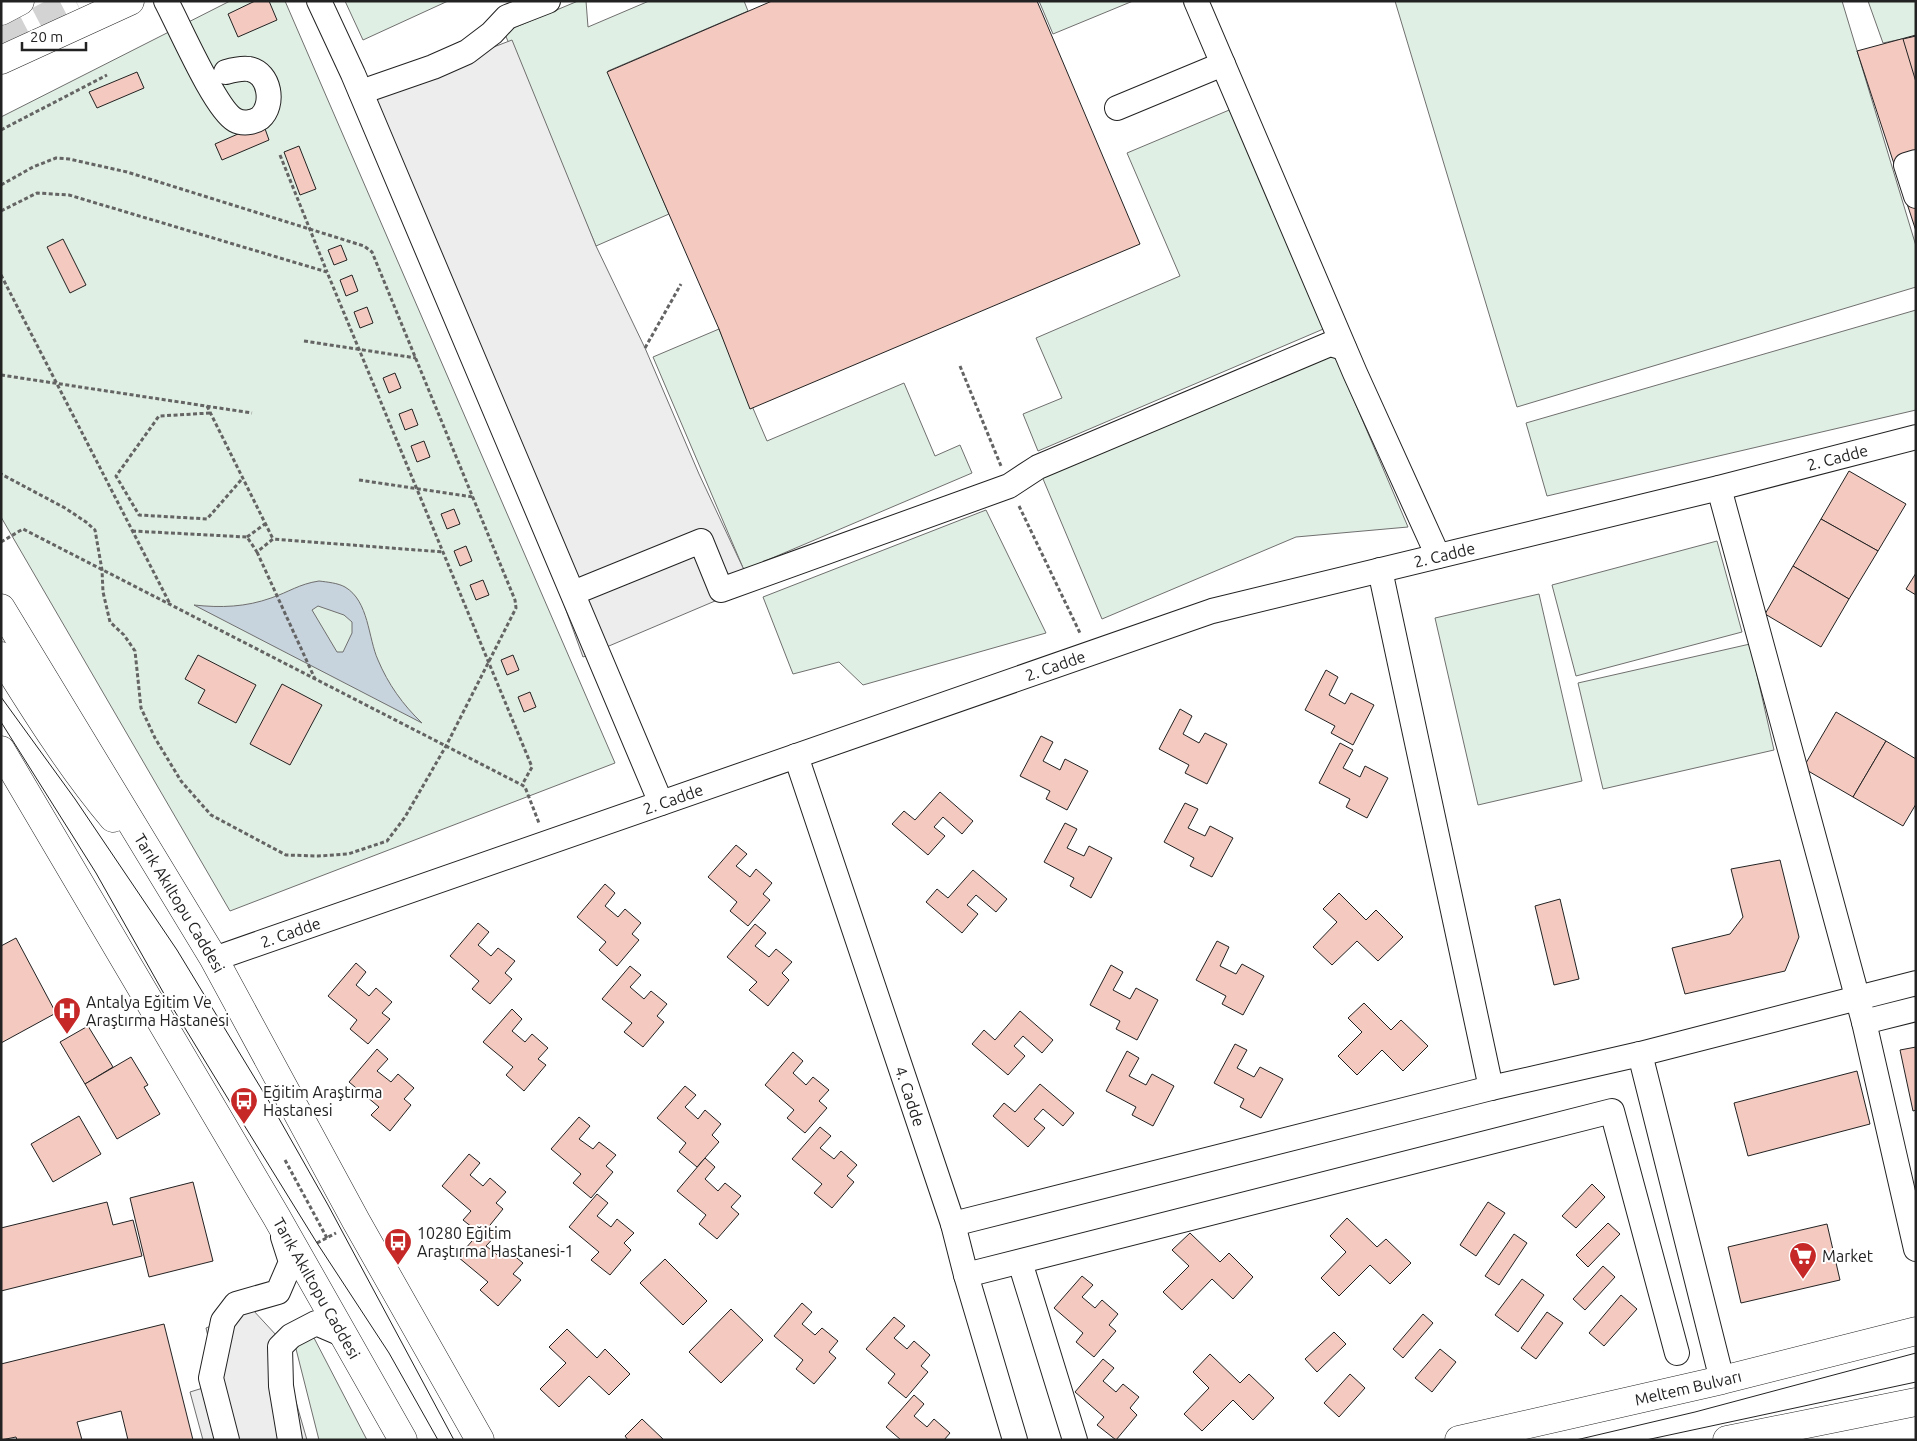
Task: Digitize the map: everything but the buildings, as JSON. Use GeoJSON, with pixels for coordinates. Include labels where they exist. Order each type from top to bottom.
{"type":"FeatureCollection","features":[{"type":"Feature","properties":{"kind":"main road"},"geometry":{"type":"LineString","coordinates":[[1,11],[20,1]]}},
{"type":"Feature","properties":{"kind":"main road"},"geometry":{"type":"LineString","coordinates":[[1,60],[130,1]]}},
{"type":"Feature","properties":{"kind":"main road","name":"Tarık Akıltopu Caddesi"},"geometry":{"type":"LineString","coordinates":[[1,608],[174,890],[214,959],[356,1221],[480,1440]]}},
{"type":"Feature","properties":{"kind":"main road"},"geometry":{"type":"LineString","coordinates":[[1,656],[91,792],[174,890]]}},
{"type":"Feature","properties":{"kind":"main road","name":"Tarık Akıltopu Caddesi"},"geometry":{"type":"LineString","coordinates":[[1,750],[11,776],[276,1216],[403,1440]]}},
{"type":"Feature","properties":{"kind":"main road","name":"Meltem Bulvarı"},"geometry":{"type":"LineString","coordinates":[[1459,1440],[1722,1380],[1916,1331]]}},
{"type":"Feature","properties":{"kind":"main road"},"geometry":{"type":"LineString","coordinates":[[1735,1439],[1916,1402]]}},
{"type":"Feature","properties":{"kind":"street"},"geometry":{"type":"LineString","coordinates":[[166,1],[215,97],[226,112],[235,120],[244,124],[259,119],[267,109],[269,95],[266,83],[259,72],[248,68],[226,72]]}},
{"type":"Feature","properties":{"kind":"street"},"geometry":{"type":"LineString","coordinates":[[319,1],[361,92],[661,803]]}},
{"type":"Feature","properties":{"kind":"street"},"geometry":{"type":"LineString","coordinates":[[361,92],[433,67],[467,52],[492,33],[507,17],[548,1]]}},
{"type":"Feature","properties":{"kind":"street"},"geometry":{"type":"LineString","coordinates":[[1196,1],[1344,348],[1438,556]]}},
{"type":"Feature","properties":{"kind":"street"},"geometry":{"type":"LineString","coordinates":[[1117,108],[1223,64]]}},
{"type":"Feature","properties":{"kind":"street"},"geometry":{"type":"LineString","coordinates":[[1916,162],[1906,165],[1916,196]]}},
{"type":"Feature","properties":{"kind":"street"},"geometry":{"type":"LineString","coordinates":[[573,593],[701,541],[721,590],[1009,486],[1038,467],[1330,344],[1344,348]]}},
{"type":"Feature","properties":{"kind":"street","name":"2. Cadde"},"geometry":{"type":"LineString","coordinates":[[214,959],[1212,612],[1719,488],[1916,437]]}},
{"type":"Feature","properties":{"kind":"street"},"geometry":{"type":"LineString","coordinates":[[1719,488],[1864,1022],[1916,1249]]}},
{"type":"Feature","properties":{"kind":"street"},"geometry":{"type":"LineString","coordinates":[[1380,570],[1491,1088]]}},
{"type":"Feature","properties":{"kind":"street","name":"4. Cadde"},"geometry":{"type":"LineString","coordinates":[[796,756],[953,1224],[966,1275],[1015,1440]]}},
{"type":"Feature","properties":{"kind":"street"},"geometry":{"type":"LineString","coordinates":[[953,1224],[1491,1088],[1640,1054],[1916,983]]}},
{"type":"Feature","properties":{"kind":"street"},"geometry":{"type":"LineString","coordinates":[[1864,1022],[1916,1009]]}},
{"type":"Feature","properties":{"kind":"street"},"geometry":{"type":"LineString","coordinates":[[1640,1054],[1722,1380]]}},
{"type":"Feature","properties":{"kind":"street"},"geometry":{"type":"LineString","coordinates":[[966,1275],[1612,1111],[1677,1353]]}},
{"type":"Feature","properties":{"kind":"street"},"geometry":{"type":"LineString","coordinates":[[227,1440],[211,1378],[223,1321],[236,1304],[278,1292],[291,1262],[276,1216]]}},
{"type":"Feature","properties":{"kind":"street"},"geometry":{"type":"LineString","coordinates":[[1020,1262],[1075,1440]]}},
{"type":"Feature","properties":{"kind":"street"},"geometry":{"type":"LineString","coordinates":[[290,1440],[281,1386],[280,1347],[291,1336],[316,1323],[344,1335]]}},
{"type":"Feature","properties":{"kind":"path"},"geometry":{"type":"LineString","coordinates":[[1,130],[107,75]]}},
{"type":"Feature","properties":{"kind":"path"},"geometry":{"type":"LineString","coordinates":[[280,155],[532,767],[522,785]]}},
{"type":"Feature","properties":{"kind":"path"},"geometry":{"type":"LineString","coordinates":[[1,185],[34,167],[56,158],[69,159],[127,172],[364,246],[372,252],[474,498],[515,600],[516,608],[446,746],[405,817],[387,841],[348,854],[318,856],[286,855],[211,815],[181,781],[156,738],[142,708],[135,651],[124,635],[110,622],[103,592],[102,570],[95,530],[86,522],[1,474]]}},
{"type":"Feature","properties":{"kind":"path"},"geometry":{"type":"LineString","coordinates":[[1,212],[37,193],[69,195],[327,272]]}},
{"type":"Feature","properties":{"kind":"path"},"geometry":{"type":"LineString","coordinates":[[1,275],[170,605]]}},
{"type":"Feature","properties":{"kind":"path"},"geometry":{"type":"LineString","coordinates":[[645,348],[681,284]]}},
{"type":"Feature","properties":{"kind":"path"},"geometry":{"type":"LineString","coordinates":[[304,341],[416,358]]}},
{"type":"Feature","properties":{"kind":"path"},"geometry":{"type":"LineString","coordinates":[[960,366],[1009,486],[1090,654]]}},
{"type":"Feature","properties":{"kind":"path"},"geometry":{"type":"LineString","coordinates":[[1,375],[252,413]]}},
{"type":"Feature","properties":{"kind":"path"},"geometry":{"type":"LineString","coordinates":[[207,406],[273,540]]}},
{"type":"Feature","properties":{"kind":"path"},"geometry":{"type":"LineString","coordinates":[[210,413],[159,416],[116,476],[139,515],[207,519],[242,480]]}},
{"type":"Feature","properties":{"kind":"path"},"geometry":{"type":"LineString","coordinates":[[360,480],[474,498]]}},
{"type":"Feature","properties":{"kind":"path"},"geometry":{"type":"LineString","coordinates":[[132,531],[247,537],[265,524]]}},
{"type":"Feature","properties":{"kind":"path"},"geometry":{"type":"LineString","coordinates":[[1,542],[23,529],[526,787],[546,843]]}},
{"type":"Feature","properties":{"kind":"path"},"geometry":{"type":"LineString","coordinates":[[247,537],[257,552],[315,679]]}},
{"type":"Feature","properties":{"kind":"path"},"geometry":{"type":"LineString","coordinates":[[257,552],[273,540],[443,552]]}},
{"type":"Feature","properties":{"kind":"path"},"geometry":{"type":"LineString","coordinates":[[285,1160],[327,1238]]}},
{"type":"Feature","properties":{"kind":"path"},"geometry":{"type":"LineString","coordinates":[[297,1254],[356,1221]]}},
{"type":"Feature","properties":{"kind":"green space"},"geometry":{"type":"Polygon","coordinates":[[[230,1],[285,1],[615,763],[230,911],[1,517],[1,117],[230,1]]]}},
{"type":"Feature","properties":{"kind":"green space"},"geometry":{"type":"Polygon","coordinates":[[[345,1],[448,1],[363,40],[345,1]]]}},
{"type":"Feature","properties":{"kind":"green space"},"geometry":{"type":"Polygon","coordinates":[[[578,1],[586,1],[588,27],[649,1],[744,1],[748,11],[608,71],[669,214],[596,246],[504,32],[578,1]]]}},
{"type":"Feature","properties":{"kind":"green space"},"geometry":{"type":"Polygon","coordinates":[[[1039,1],[1133,1],[1053,34],[1039,1]]]}},
{"type":"Feature","properties":{"kind":"green space"},"geometry":{"type":"Polygon","coordinates":[[[1395,1],[1842,1],[1916,246],[1916,287],[1517,407],[1395,1]]]}},
{"type":"Feature","properties":{"kind":"green space"},"geometry":{"type":"Polygon","coordinates":[[[1868,1],[1916,1],[1916,82],[1902,39],[1883,43],[1868,1]]]}},
{"type":"Feature","properties":{"kind":"green space"},"geometry":{"type":"Polygon","coordinates":[[[1234,108],[1328,327],[1038,451],[1023,414],[1062,398],[1036,338],[1180,276],[1127,153],[1234,108]]]}},
{"type":"Feature","properties":{"kind":"green space"},"geometry":{"type":"Polygon","coordinates":[[[1916,310],[1916,410],[1547,496],[1526,423],[1916,310]]]}},
{"type":"Feature","properties":{"kind":"green space"},"geometry":{"type":"Polygon","coordinates":[[[719,329],[767,441],[904,383],[935,456],[960,445],[972,473],[744,570],[653,357],[719,329]]]}},
{"type":"Feature","properties":{"kind":"green space"},"geometry":{"type":"Polygon","coordinates":[[[1330,344],[1408,527],[1296,537],[1102,619],[1038,467],[1330,344]]]}},
{"type":"Feature","properties":{"kind":"green space"},"geometry":{"type":"Polygon","coordinates":[[[986,510],[1046,633],[863,685],[839,662],[793,674],[763,597],[986,510]]]}},
{"type":"Feature","properties":{"kind":"green space"},"geometry":{"type":"Polygon","coordinates":[[[1717,541],[1742,632],[1576,676],[1552,585],[1717,541]]]}},
{"type":"Feature","properties":{"kind":"green space"},"geometry":{"type":"Polygon","coordinates":[[[1539,594],[1582,781],[1478,805],[1435,618],[1539,594]]]}},
{"type":"Feature","properties":{"kind":"green space"},"geometry":{"type":"Polygon","coordinates":[[[1750,644],[1774,750],[1603,789],[1578,683],[1750,644]]]}},
{"type":"Feature","properties":{"kind":"green space"},"geometry":{"type":"Polygon","coordinates":[[[313,1336],[367,1440],[319,1440],[295,1345],[313,1336]]]}},
{"type":"Feature","properties":{"kind":"shaded area"},"geometry":{"type":"Polygon","coordinates":[[[512,40],[596,246],[645,348],[699,474],[744,570],[748,587],[583,657],[491,403],[358,99],[512,40]]]}},
{"type":"Feature","properties":{"kind":"shaded area"},"geometry":{"type":"Polygon","coordinates":[[[319,581],[336,584],[345,587],[353,593],[359,601],[367,620],[378,660],[386,677],[402,701],[422,723],[194,605],[243,605],[271,598],[319,581]],[[318,606],[312,610],[337,652],[343,652],[352,633],[352,622],[344,615],[318,606]]]}},
{"type":"Feature","properties":{"kind":"shaded area"},"geometry":{"type":"Polygon","coordinates":[[[252,1309],[277,1336],[307,1440],[203,1440],[190,1392],[219,1383],[206,1328],[252,1309]]]}},
{"type":"Feature","properties":{"kind":"tunnel"},"geometry":{"type":"LineString","coordinates":[[1,40],[76,1]]}},
{"type":"Feature","properties":{"kind":"tram line"},"geometry":{"type":"LineString","coordinates":[[1,697],[75,799],[177,950],[273,1108],[328,1205],[454,1440]]}},
{"type":"Feature","properties":{"kind":"tram line"},"geometry":{"type":"LineString","coordinates":[[1,722],[96,873],[163,992],[244,1125],[317,1243],[389,1353],[438,1440]]}},
{"type":"Feature","properties":{"kind":"tram line"},"geometry":{"type":"LineString","coordinates":[[1576,1440],[1695,1412],[1916,1353]]}},
{"type":"Feature","properties":{"kind":"tram line"},"geometry":{"type":"LineString","coordinates":[[1646,1440],[1916,1382]]}},
{"type":"Feature","properties":{"kind":"place","name":"Antalya Eğitim Ve Araştırma Hastanesi"},"geometry":{"type":"Point","coordinates":[67,1035]}},
{"type":"Feature","properties":{"kind":"place","name":"Eğitim Araştırma Hastanesi"},"geometry":{"type":"Point","coordinates":[244,1125]}},
{"type":"Feature","properties":{"kind":"place","name":"10280 Eğitim Araştırma Hastanesi-1"},"geometry":{"type":"Point","coordinates":[398,1266]}},
{"type":"Feature","properties":{"kind":"place","name":"Market"},"geometry":{"type":"Point","coordinates":[1803,1280]}}]}
